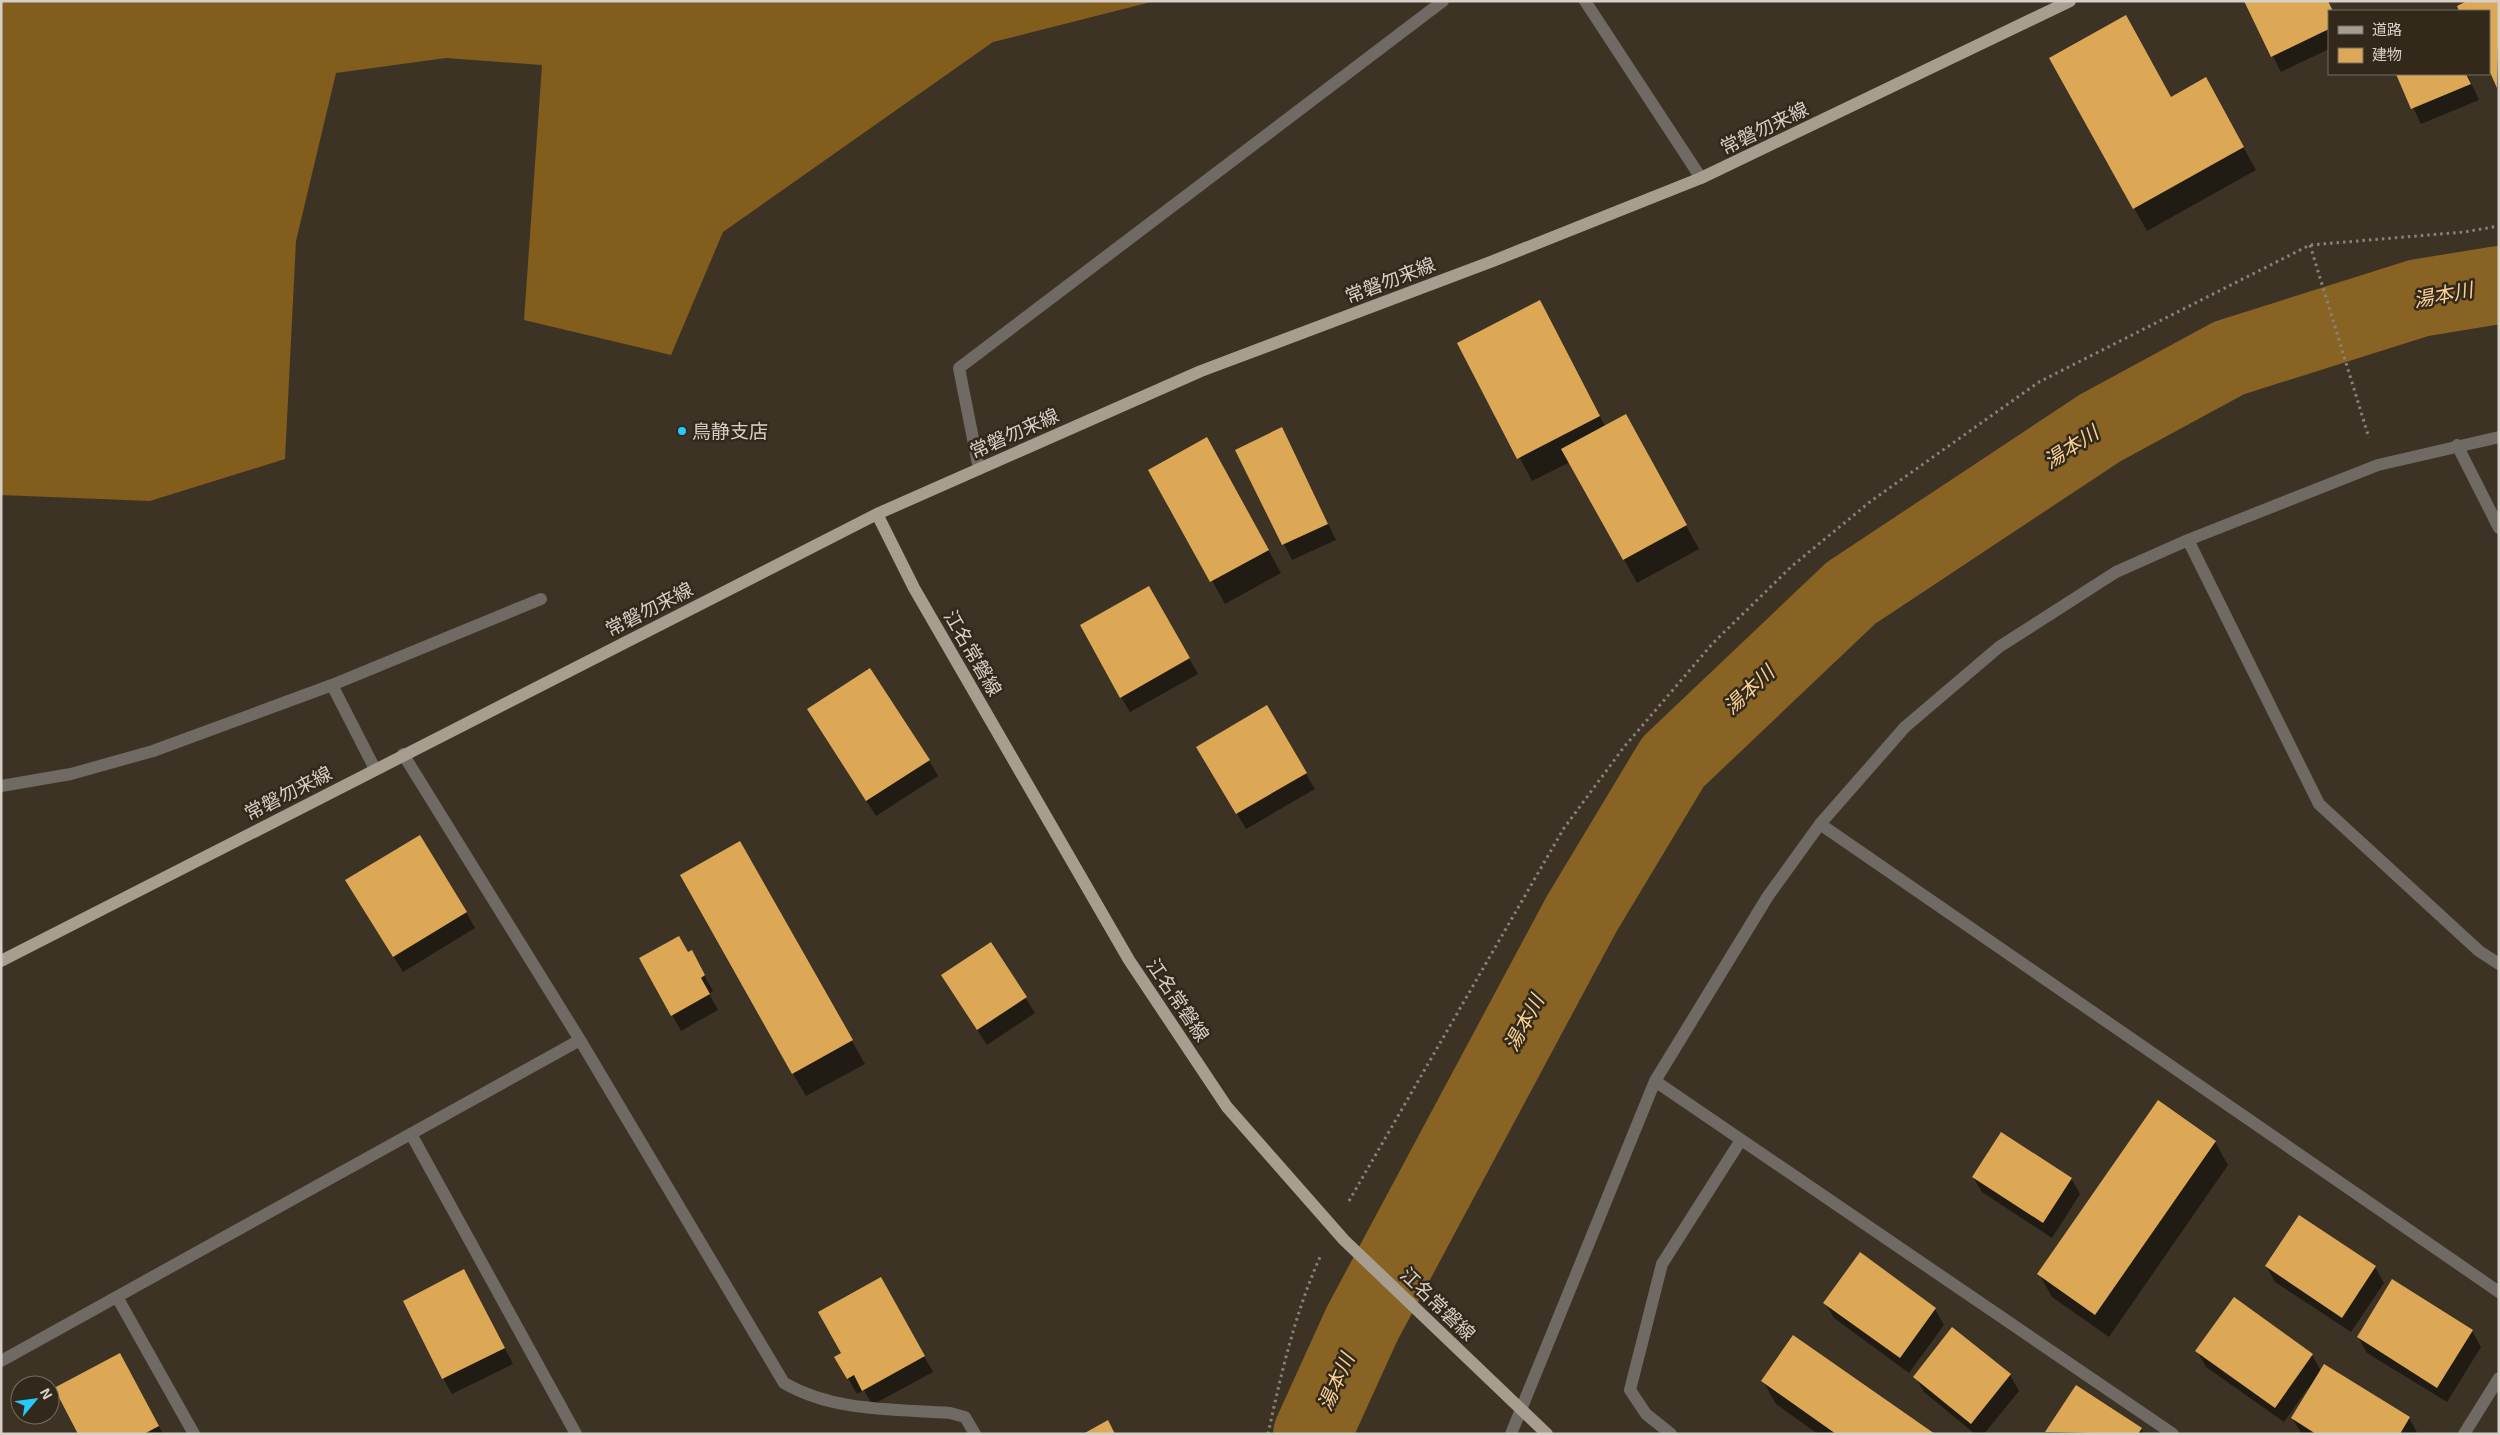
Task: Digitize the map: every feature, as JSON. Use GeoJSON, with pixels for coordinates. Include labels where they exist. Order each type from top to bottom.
{"type":"FeatureCollection","features":[{"type":"Feature","properties":{"kind":"main road","name":"常磐勿来線"},"geometry":{"type":"LineString","coordinates":[[1,960],[877,514],[1201,371],[1493,261],[1701,178],[2070,1]]}},
{"type":"Feature","properties":{"kind":"main road","name":"江名常磐線"},"geometry":{"type":"LineString","coordinates":[[877,514],[914,588],[1129,960],[1227,1107],[1344,1240],[1547,1434]]}},
{"type":"Feature","properties":{"kind":"street"},"geometry":{"type":"LineString","coordinates":[[979,469],[959,368],[1443,1]]}},
{"type":"Feature","properties":{"kind":"street"},"geometry":{"type":"LineString","coordinates":[[1586,1],[1701,178]]}},
{"type":"Feature","properties":{"kind":"street"},"geometry":{"type":"LineString","coordinates":[[1511,1434],[1655,1081],[1768,896],[1820,824],[1905,727],[1999,647],[2116,572],[2188,540],[2378,465],[2457,445],[2499,437]]}},
{"type":"Feature","properties":{"kind":"street"},"geometry":{"type":"LineString","coordinates":[[2457,445],[2499,528]]}},
{"type":"Feature","properties":{"kind":"street"},"geometry":{"type":"LineString","coordinates":[[2188,540],[2319,804],[2479,951],[2499,964]]}},
{"type":"Feature","properties":{"kind":"street"},"geometry":{"type":"LineString","coordinates":[[1,786],[71,774],[153,751],[332,685],[541,599]]}},
{"type":"Feature","properties":{"kind":"street"},"geometry":{"type":"LineString","coordinates":[[332,685],[375,769]]}},
{"type":"Feature","properties":{"kind":"street"},"geometry":{"type":"LineString","coordinates":[[403,754],[580,1040],[784,1383],[802,1394],[853,1407],[950,1412],[965,1417],[975,1434]]}},
{"type":"Feature","properties":{"kind":"street"},"geometry":{"type":"LineString","coordinates":[[1820,824],[2499,1292]]}},
{"type":"Feature","properties":{"kind":"street"},"geometry":{"type":"LineString","coordinates":[[1,1362],[580,1040]]}},
{"type":"Feature","properties":{"kind":"street"},"geometry":{"type":"LineString","coordinates":[[1655,1081],[2172,1434]]}},
{"type":"Feature","properties":{"kind":"street"},"geometry":{"type":"LineString","coordinates":[[411,1134],[576,1434]]}},
{"type":"Feature","properties":{"kind":"street"},"geometry":{"type":"LineString","coordinates":[[1671,1434],[1646,1414],[1630,1390],[1662,1264],[1741,1140]]}},
{"type":"Feature","properties":{"kind":"street"},"geometry":{"type":"LineString","coordinates":[[117,1297],[194,1434]]}},
{"type":"Feature","properties":{"kind":"street"},"geometry":{"type":"LineString","coordinates":[[2464,1434],[2499,1378]]}},
{"type":"Feature","properties":{"kind":"path"},"geometry":{"type":"LineString","coordinates":[[1268,1434],[1277,1390],[1306,1290],[1334,1228],[1564,828],[1624,747],[1713,643],[1792,566],[1871,502],[2039,382],[2310,245],[2464,232],[2499,226]]}},
{"type":"Feature","properties":{"kind":"path"},"geometry":{"type":"LineString","coordinates":[[2310,245],[2370,443]]}},
{"type":"Feature","properties":{"kind":"shaded area"},"geometry":{"type":"Polygon","coordinates":[[[1,1],[1155,1],[993,42],[723,232],[671,355],[524,320],[542,65],[446,58],[336,73],[296,241],[285,459],[150,501],[1,495],[1,1]]]}},
{"type":"Feature","properties":{"kind":"building"},"geometry":{"type":"Polygon","coordinates":[[[2244,1],[2328,1],[2332,10],[2328,10],[2328,29],[2271,57],[2244,1]]]}},
{"type":"Feature","properties":{"kind":"building"},"geometry":{"type":"Polygon","coordinates":[[[2467,1],[2499,1],[2497,88],[2490,72],[2490,10],[2459,10],[2457,6],[2467,1]]]}},
{"type":"Feature","properties":{"kind":"building"},"geometry":{"type":"Polygon","coordinates":[[[2126,15],[2171,97],[2206,77],[2244,147],[2133,209],[2049,58],[2126,15]]]}},
{"type":"Feature","properties":{"kind":"building"},"geometry":{"type":"Polygon","coordinates":[[[2396,75],[2466,75],[2471,84],[2411,109],[2396,75]]]}},
{"type":"Feature","properties":{"kind":"building"},"geometry":{"type":"Polygon","coordinates":[[[1540,300],[1600,416],[1517,459],[1457,343],[1540,300]]]}},
{"type":"Feature","properties":{"kind":"building"},"geometry":{"type":"Polygon","coordinates":[[[1626,414],[1687,525],[1623,560],[1561,449],[1626,414]]]}},
{"type":"Feature","properties":{"kind":"building"},"geometry":{"type":"Polygon","coordinates":[[[1282,427],[1328,524],[1282,545],[1235,450],[1282,427]]]}},
{"type":"Feature","properties":{"kind":"building"},"geometry":{"type":"Polygon","coordinates":[[[1207,437],[1269,550],[1210,582],[1148,470],[1207,437]]]}},
{"type":"Feature","properties":{"kind":"building"},"geometry":{"type":"Polygon","coordinates":[[[1149,586],[1190,658],[1120,698],[1080,625],[1149,586]]]}},
{"type":"Feature","properties":{"kind":"building"},"geometry":{"type":"Polygon","coordinates":[[[870,668],[930,760],[866,801],[807,709],[870,668]]]}},
{"type":"Feature","properties":{"kind":"building"},"geometry":{"type":"Polygon","coordinates":[[[1267,705],[1307,773],[1236,814],[1196,747],[1267,705]]]}},
{"type":"Feature","properties":{"kind":"building"},"geometry":{"type":"Polygon","coordinates":[[[420,835],[467,912],[393,957],[345,880],[420,835]]]}},
{"type":"Feature","properties":{"kind":"building"},"geometry":{"type":"Polygon","coordinates":[[[740,841],[853,1040],[792,1074],[680,875],[740,841]]]}},
{"type":"Feature","properties":{"kind":"building"},"geometry":{"type":"Polygon","coordinates":[[[679,936],[688,952],[692,950],[705,975],[701,978],[710,994],[671,1016],[639,958],[679,936]]]}},
{"type":"Feature","properties":{"kind":"building"},"geometry":{"type":"Polygon","coordinates":[[[991,942],[1027,997],[977,1030],[941,975],[991,942]]]}},
{"type":"Feature","properties":{"kind":"building"},"geometry":{"type":"Polygon","coordinates":[[[2158,1100],[2216,1141],[2095,1315],[2037,1274],[2158,1100]]]}},
{"type":"Feature","properties":{"kind":"building"},"geometry":{"type":"Polygon","coordinates":[[[2001,1132],[2072,1178],[2043,1223],[1972,1177],[2001,1132]]]}},
{"type":"Feature","properties":{"kind":"building"},"geometry":{"type":"Polygon","coordinates":[[[2299,1215],[2376,1266],[2342,1318],[2265,1266],[2299,1215]]]}},
{"type":"Feature","properties":{"kind":"building"},"geometry":{"type":"Polygon","coordinates":[[[1860,1252],[1936,1308],[1900,1358],[1823,1303],[1860,1252]]]}},
{"type":"Feature","properties":{"kind":"building"},"geometry":{"type":"Polygon","coordinates":[[[464,1269],[505,1348],[442,1379],[403,1301],[464,1269]]]}},
{"type":"Feature","properties":{"kind":"building"},"geometry":{"type":"Polygon","coordinates":[[[881,1277],[925,1356],[862,1391],[854,1375],[847,1379],[834,1357],[841,1353],[818,1312],[881,1277]]]}},
{"type":"Feature","properties":{"kind":"building"},"geometry":{"type":"Polygon","coordinates":[[[2392,1279],[2473,1330],[2437,1388],[2357,1337],[2392,1279]]]}},
{"type":"Feature","properties":{"kind":"building"},"geometry":{"type":"Polygon","coordinates":[[[2234,1297],[2313,1354],[2275,1408],[2195,1351],[2234,1297]]]}},
{"type":"Feature","properties":{"kind":"building"},"geometry":{"type":"Polygon","coordinates":[[[1952,1327],[2011,1374],[1971,1424],[1913,1377],[1952,1327]]]}},
{"type":"Feature","properties":{"kind":"building"},"geometry":{"type":"Polygon","coordinates":[[[1793,1335],[1935,1434],[1836,1434],[1761,1381],[1793,1335]]]}},
{"type":"Feature","properties":{"kind":"building"},"geometry":{"type":"Polygon","coordinates":[[[120,1353],[159,1426],[144,1434],[78,1434],[60,1400],[60,1385],[120,1353]]]}},
{"type":"Feature","properties":{"kind":"building"},"geometry":{"type":"Polygon","coordinates":[[[2324,1364],[2410,1417],[2400,1434],[2316,1434],[2291,1418],[2324,1364]]]}},
{"type":"Feature","properties":{"kind":"building"},"geometry":{"type":"Polygon","coordinates":[[[2076,1385],[2142,1428],[2138,1434],[2045,1432],[2076,1385]]]}},
{"type":"Feature","properties":{"kind":"building"},"geometry":{"type":"Polygon","coordinates":[[[1108,1420],[1115,1434],[1083,1434],[1108,1420]]]}},
{"type":"Feature","properties":{"kind":"waterway","name":"湯本川"},"geometry":{"type":"LineString","coordinates":[[1312,1434],[1362,1324],[1581,915],[1673,762],[1851,593],[2100,428],[2229,358],[2419,298],[2499,285]]}},
{"type":"Feature","properties":{"kind":"place","name":"鳥静支店"},"geometry":{"type":"Point","coordinates":[682,431]}}]}
